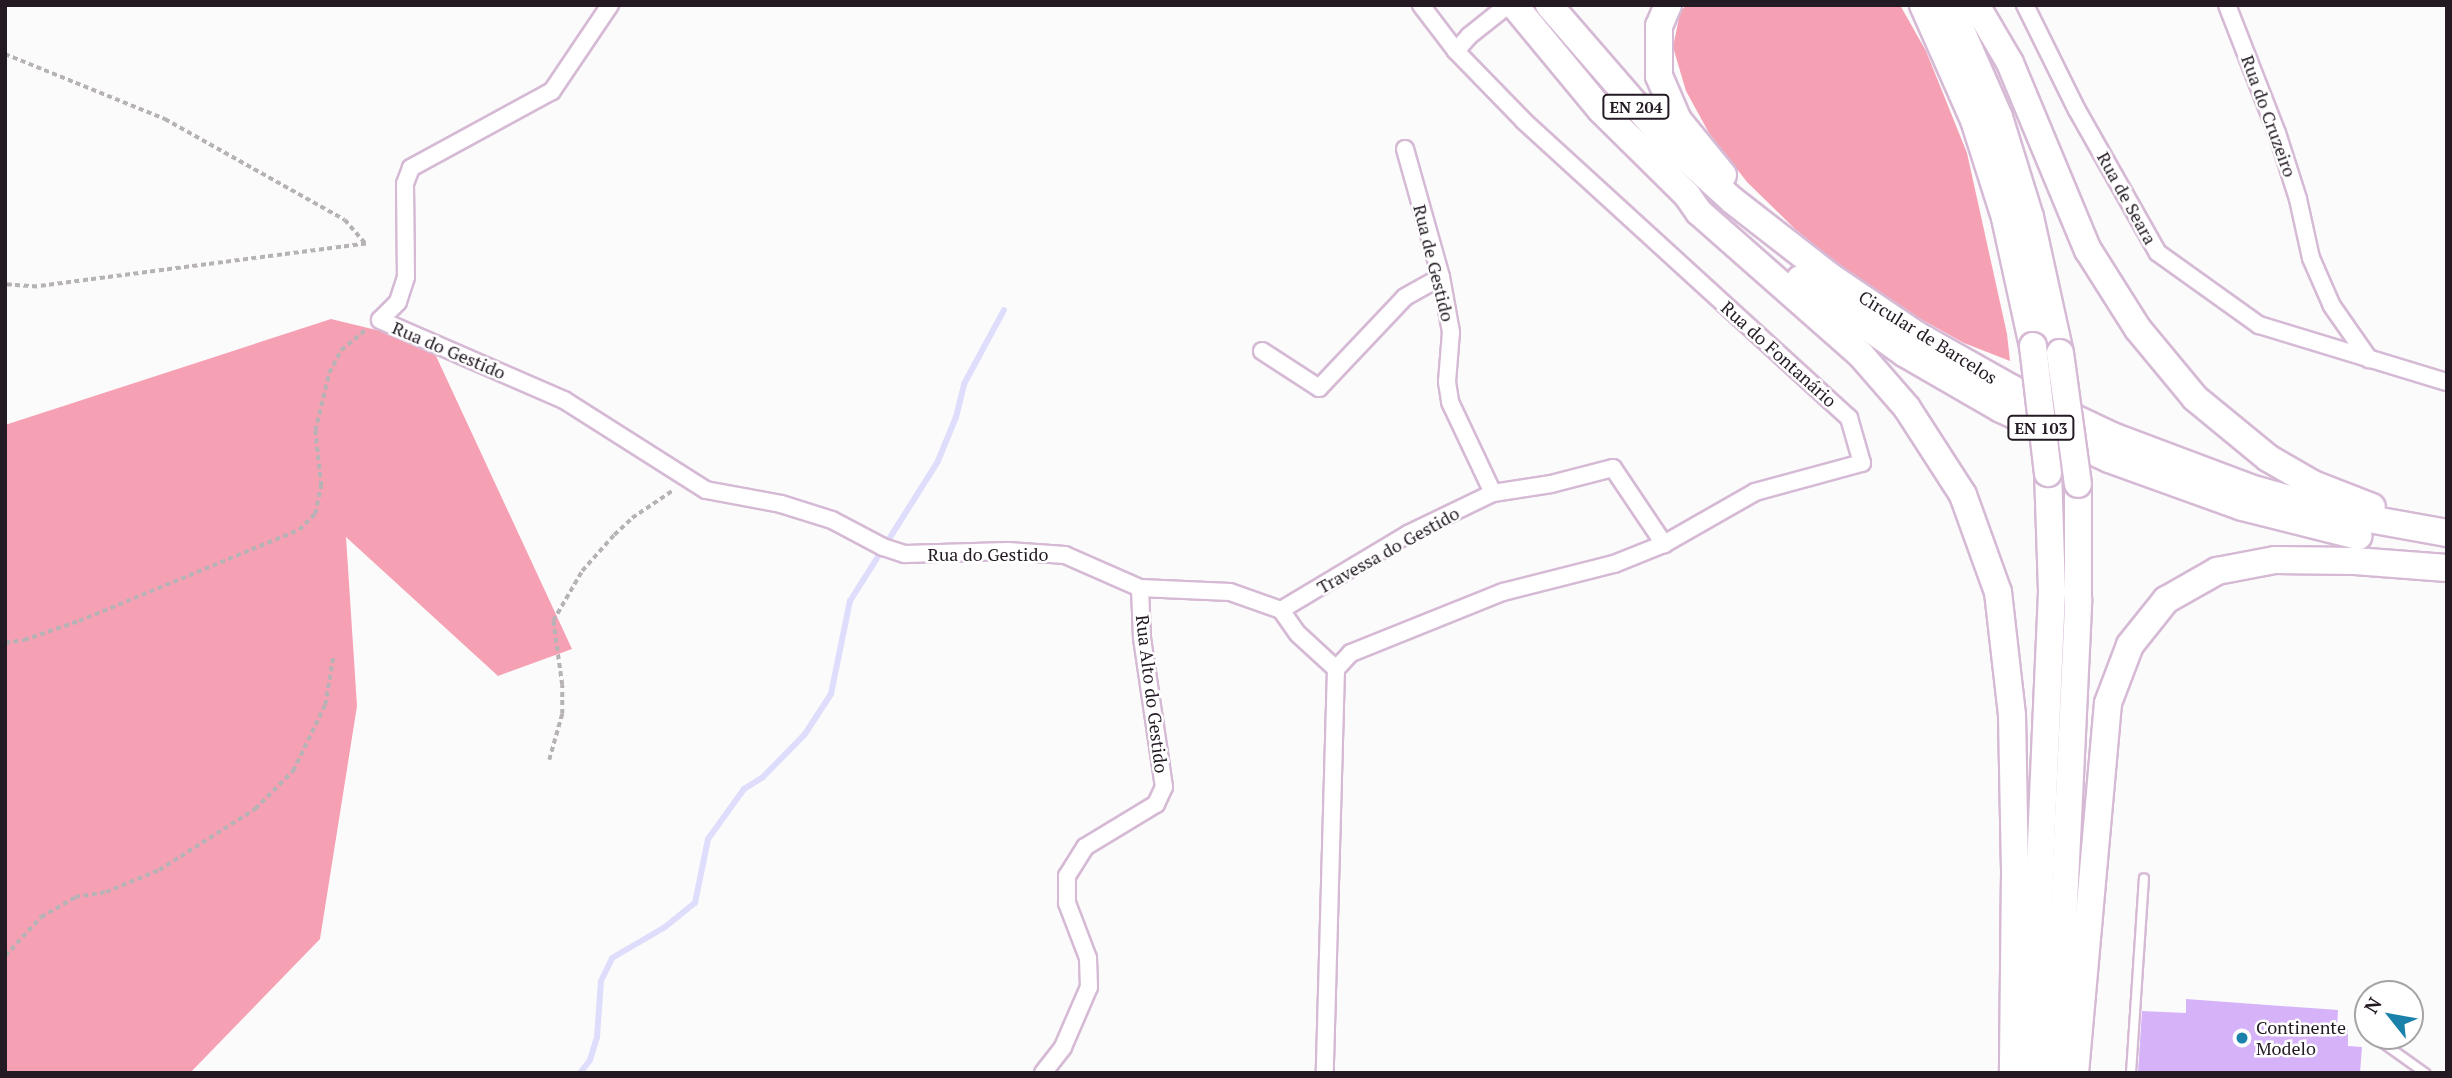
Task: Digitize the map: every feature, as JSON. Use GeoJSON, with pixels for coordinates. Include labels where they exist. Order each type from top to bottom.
{"type":"FeatureCollection","features":[{"type":"Feature","properties":{"kind":"main road","name":"EN 103"},"geometry":{"type":"LineString","coordinates":[[1511,5],[1601,110],[1687,195],[1706,204],[1821,296],[1904,353],[2001,410],[2109,459],[2242,508],[2348,534],[2447,552]]}},
{"type":"Feature","properties":{"kind":"main road","name":"Circular de Barcelos"},"geometry":{"type":"LineString","coordinates":[[1549,5],[1665,139],[1732,200],[1832,277],[1917,335],[2011,388],[2112,436],[2250,488],[2347,515],[2447,533]]}},
{"type":"Feature","properties":{"kind":"main road"},"geometry":{"type":"LineString","coordinates":[[1668,5],[1659,26],[1659,76],[1678,120],[1721,171],[1732,200]]}},
{"type":"Feature","properties":{"kind":"main road"},"geometry":{"type":"LineString","coordinates":[[1923,5],[1974,120],[2006,218],[2033,346],[2048,473],[2052,591],[2031,1073]]}},
{"type":"Feature","properties":{"kind":"main road"},"geometry":{"type":"LineString","coordinates":[[1950,5],[1999,117],[2030,218],[2060,353],[2078,484],[2078,600],[2056,1073]]}},
{"type":"Feature","properties":{"kind":"main road"},"geometry":{"type":"LineString","coordinates":[[1976,5],[2010,63],[2088,250],[2138,329],[2194,398],[2269,458],[2313,484],[2375,508],[2395,525]]}},
{"type":"Feature","properties":{"kind":"main road"},"geometry":{"type":"LineString","coordinates":[[1687,195],[1699,212],[1861,355],[1908,408],[1964,495],[1998,592],[2012,715],[2015,872],[2013,1073]]}},
{"type":"Feature","properties":{"kind":"main road"},"geometry":{"type":"LineString","coordinates":[[2075,1073],[2108,702],[2130,645],[2166,600],[2217,571],[2275,560],[2355,561],[2447,568]]}},
{"type":"Feature","properties":{"kind":"street"},"geometry":{"type":"LineString","coordinates":[[380,320],[398,302],[406,277],[405,184],[411,168],[522,111],[552,91],[610,5]]}},
{"type":"Feature","properties":{"kind":"street","name":"Rua do Fontanário"},"geometry":{"type":"LineString","coordinates":[[1336,669],[1352,653],[1503,592],[1614,564],[1664,544],[1755,492],[1862,463],[1849,418],[1524,121],[1456,51],[1421,5]]}},
{"type":"Feature","properties":{"kind":"street"},"geometry":{"type":"LineString","coordinates":[[1456,51],[1469,36],[1511,5]]}},
{"type":"Feature","properties":{"kind":"street","name":"Rua de Seara"},"geometry":{"type":"LineString","coordinates":[[2025,5],[2077,110],[2158,253],[2259,325],[2447,382]]}},
{"type":"Feature","properties":{"kind":"street","name":"Rua do Cruzeiro"},"geometry":{"type":"LineString","coordinates":[[2227,5],[2267,103],[2305,228],[2311,258],[2332,306],[2369,359]]}},
{"type":"Feature","properties":{"kind":"street","name":"Rua de Gestido"},"geometry":{"type":"LineString","coordinates":[[1405,149],[1441,277],[1451,332],[1447,382],[1450,402],[1493,494]]}},
{"type":"Feature","properties":{"kind":"street"},"geometry":{"type":"LineString","coordinates":[[1262,351],[1319,388],[1405,297],[1441,277]]}},
{"type":"Feature","properties":{"kind":"street","name":"Rua do Gestido"},"geometry":{"type":"LineString","coordinates":[[380,320],[564,400],[706,490],[781,504],[832,520],[873,543],[905,554],[1008,551],[1065,555],[1140,588],[1230,592],[1281,610]]}},
{"type":"Feature","properties":{"kind":"street","name":"Travessa do Gestido"},"geometry":{"type":"LineString","coordinates":[[1281,610],[1408,534],[1493,494],[1551,484],[1613,468],[1664,544]]}},
{"type":"Feature","properties":{"kind":"street","name":"Rua Alto do Gestido"},"geometry":{"type":"LineString","coordinates":[[1043,1073],[1063,1047],[1089,987],[1088,958],[1067,903],[1067,876],[1085,847],[1156,804],[1164,787],[1142,638],[1140,588]]}},
{"type":"Feature","properties":{"kind":"street"},"geometry":{"type":"LineString","coordinates":[[1281,610],[1298,634],[1336,669],[1325,1073]]}},
{"type":"Feature","properties":{"kind":"lane"},"geometry":{"type":"LineString","coordinates":[[2131,1073],[2144,878]]}},
{"type":"Feature","properties":{"kind":"lane"},"geometry":{"type":"LineString","coordinates":[[2394,1050],[2425,1073]]}},
{"type":"Feature","properties":{"kind":"path"},"geometry":{"type":"LineString","coordinates":[[5,54],[166,119],[345,220],[366,244],[37,287],[5,285]]}},
{"type":"Feature","properties":{"kind":"path"},"geometry":{"type":"LineString","coordinates":[[5,643],[24,640],[79,621],[299,530],[315,514],[321,486],[315,430],[329,373],[341,349],[380,320]]}},
{"type":"Feature","properties":{"kind":"path"},"geometry":{"type":"LineString","coordinates":[[549,760],[562,713],[562,685],[554,621],[559,610],[582,571],[632,518],[666,493],[694,483]]}},
{"type":"Feature","properties":{"kind":"path"},"geometry":{"type":"LineString","coordinates":[[5,956],[41,917],[75,897],[106,892],[159,870],[255,809],[293,771],[326,705],[333,657]]}},
{"type":"Feature","properties":{"kind":"shaded area"},"geometry":{"type":"Polygon","coordinates":[[[1686,5],[1900,5],[1926,51],[1967,153],[2007,334],[2010,361],[1964,343],[1901,308],[1844,269],[1795,229],[1747,182],[1709,133],[1686,91],[1673,47],[1680,13],[1686,5]]]}},
{"type":"Feature","properties":{"kind":"shaded area"},"geometry":{"type":"Polygon","coordinates":[[[331,319],[430,343],[572,649],[498,676],[346,537],[357,706],[320,939],[190,1073],[5,1073],[5,425],[331,319]]]}},
{"type":"Feature","properties":{"kind":"building","name":"Continente Modelo"},"geometry":{"type":"Polygon","coordinates":[[[2186,999],[2338,1010],[2337,1029],[2348,1029],[2348,1046],[2354,1046],[2354,1050],[2362,1050],[2360,1073],[2138,1073],[2142,1011],[2186,1013],[2186,999]]]}},
{"type":"Feature","properties":{"kind":"waterway"},"geometry":{"type":"LineString","coordinates":[[580,1073],[590,1060],[597,1037],[601,981],[612,958],[665,927],[695,903],[708,839],[744,789],[763,777],[805,734],[831,694],[850,601],[938,461],[956,417],[964,384],[1004,310]]}},
{"type":"Feature","properties":{"kind":"place","name":"Continente Modelo"},"geometry":{"type":"Point","coordinates":[2242,1038]}}]}
